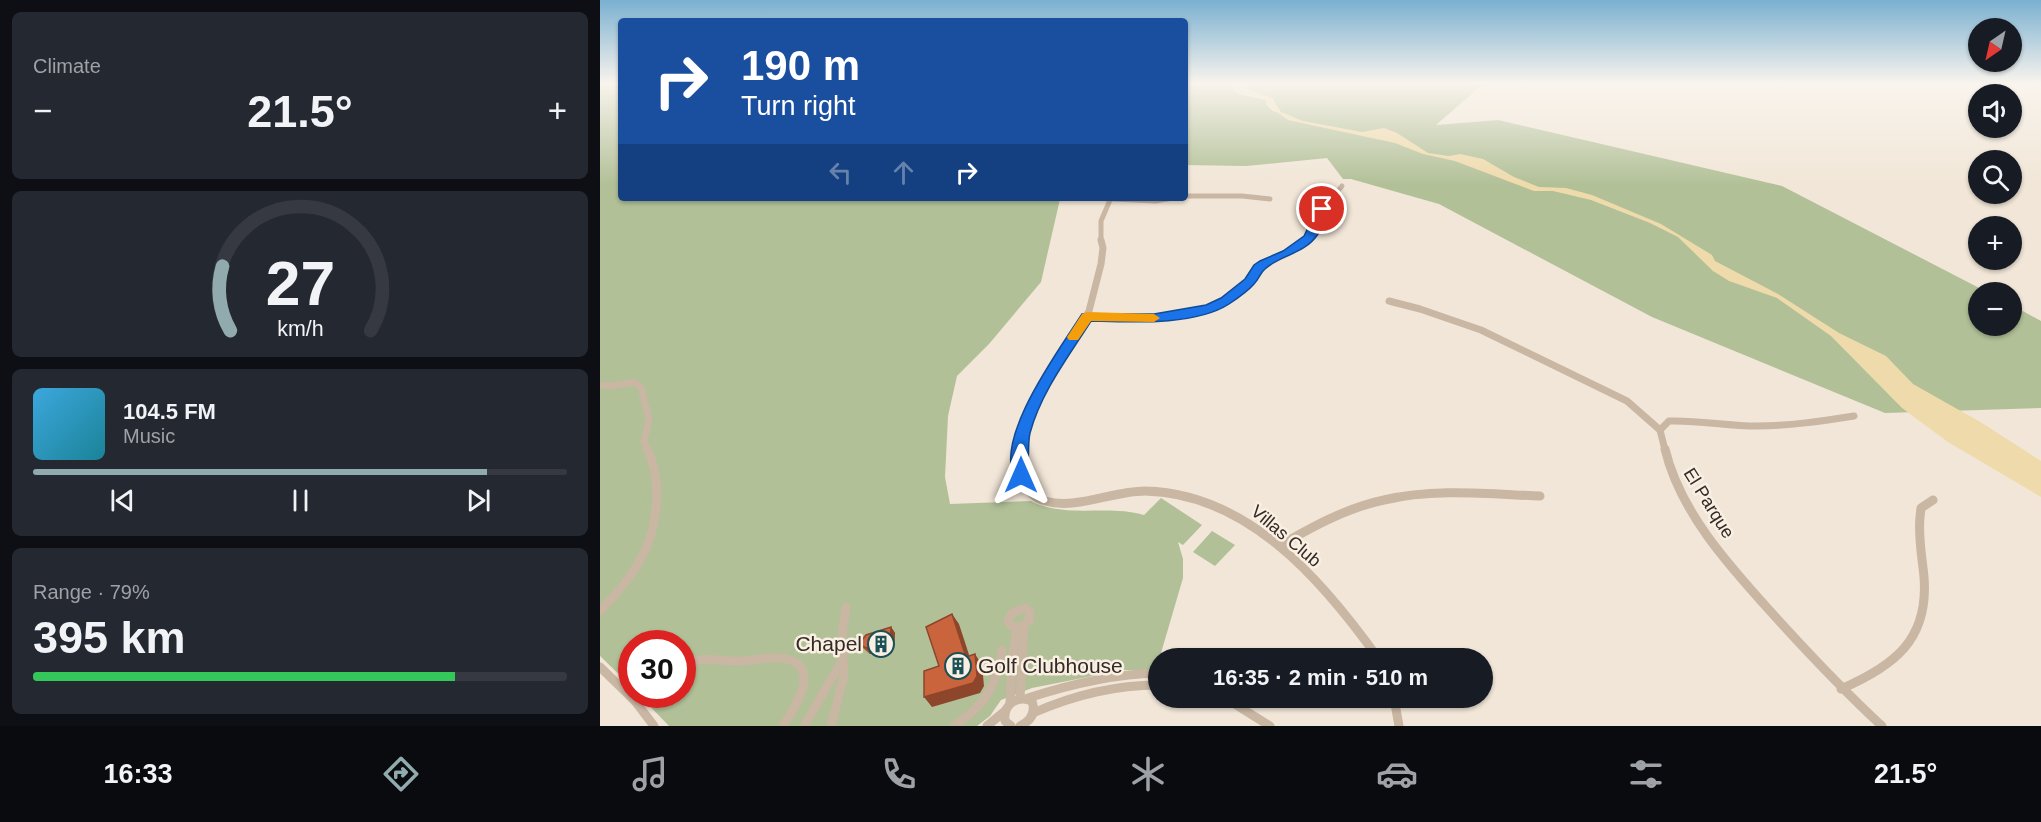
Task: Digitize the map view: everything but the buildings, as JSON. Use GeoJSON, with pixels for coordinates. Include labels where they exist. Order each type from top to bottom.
{"type":"FeatureCollection","features":[{"type":"Feature","properties":{"kind":"street"},"geometry":{"type":"LineString","coordinates":[[1087,316],[1154,318],[1204,310],[1215,306],[1250,281],[1264,263],[1288,253],[1308,238],[1314,232],[1317,216],[1342,186]]}},
{"type":"Feature","properties":{"kind":"street"},"geometry":{"type":"LineString","coordinates":[[1188,196],[1242,196],[1270,199]]}},
{"type":"Feature","properties":{"kind":"street","name":"Villas Club"},"geometry":{"type":"LineString","coordinates":[[1110,201],[1100,221],[1103,249],[1087,316],[1038,394],[1022,433],[1019,463],[1021,475],[1030,494],[1054,502],[1069,503],[1115,493],[1150,491],[1190,496],[1234,513],[1279,546],[1352,621],[1371,648]]}},
{"type":"Feature","properties":{"kind":"street"},"geometry":{"type":"LineString","coordinates":[[1389,301],[1460,321],[1514,346],[1627,401],[1660,430],[1669,421],[1680,420],[1759,426],[1800,424],[1854,417]]}},
{"type":"Feature","properties":{"kind":"street"},"geometry":{"type":"LineString","coordinates":[[600,385],[634,382],[641,387],[649,419],[644,442],[657,474],[655,516],[642,558],[624,586],[600,611]]}},
{"type":"Feature","properties":{"kind":"street","name":"El Parque"},"geometry":{"type":"LineString","coordinates":[[1660,430],[1669,467],[1695,517],[1742,579],[1841,689],[1882,726]]}},
{"type":"Feature","properties":{"kind":"street"},"geometry":{"type":"LineString","coordinates":[[1279,546],[1335,516],[1363,505],[1406,495],[1436,492],[1540,496]]}},
{"type":"Feature","properties":{"kind":"street"},"geometry":{"type":"LineString","coordinates":[[1841,689],[1872,676],[1894,660],[1915,638],[1922,614],[1924,580],[1917,527],[1921,508],[1933,500]]}},
{"type":"Feature","properties":{"kind":"street"},"geometry":{"type":"LineString","coordinates":[[831,726],[843,676],[843,626],[846,606]]}},
{"type":"Feature","properties":{"kind":"street"},"geometry":{"type":"LineString","coordinates":[[1011,726],[1005,721],[1016,703],[1012,661],[1021,627]]}},
{"type":"Feature","properties":{"kind":"street"},"geometry":{"type":"LineString","coordinates":[[954,726],[971,714],[992,693],[1000,670],[1002,650]]}},
{"type":"Feature","properties":{"kind":"street"},"geometry":{"type":"LineString","coordinates":[[696,661],[707,657],[738,661],[781,658],[800,665],[804,671],[801,695],[783,726]]}},
{"type":"Feature","properties":{"kind":"street"},"geometry":{"type":"LineString","coordinates":[[804,726],[843,659]]}},
{"type":"Feature","properties":{"kind":"street"},"geometry":{"type":"LineString","coordinates":[[600,667],[618,681]]}},
{"type":"Feature","properties":{"kind":"street"},"geometry":{"type":"LineString","coordinates":[[987,726],[1016,703],[1065,686],[1096,678],[1148,672]]}},
{"type":"Feature","properties":{"kind":"street"},"geometry":{"type":"LineString","coordinates":[[1020,726],[1028,722],[1034,713],[1066,698],[1087,692],[1148,685]]}},
{"type":"Feature","properties":{"kind":"street"},"geometry":{"type":"LineString","coordinates":[[1016,703],[1034,706],[1034,713]]}},
{"type":"Feature","properties":{"kind":"street"},"geometry":{"type":"LineString","coordinates":[[644,708],[654,726]]}},
{"type":"Feature","properties":{"kind":"street"},"geometry":{"type":"LineString","coordinates":[[1241,708],[1270,726]]}},
{"type":"Feature","properties":{"kind":"street"},"geometry":{"type":"LineString","coordinates":[[1396,708],[1399,726]]}},
{"type":"Feature","properties":{"kind":"green space"},"geometry":{"type":"Polygon","coordinates":[[[600,117],[618,117],[618,201],[1060,201],[1041,282],[989,344],[957,376],[948,416],[945,477],[950,504],[1031,501],[1058,509],[1116,511],[1144,515],[1161,498],[1202,525],[1183,545],[1178,542],[1183,559],[1183,578],[1162,648],[1148,648],[1148,670],[1123,670],[1032,688],[1001,700],[990,716],[977,726],[669,726],[652,708],[696,708],[696,630],[618,630],[618,673],[600,656],[600,117]]]}},
{"type":"Feature","properties":{"kind":"green space"},"geometry":{"type":"Polygon","coordinates":[[[1188,117],[1445,117],[1436,125],[1498,120],[1782,186],[1968,282],[1968,336],[2022,336],[2022,311],[2041,321],[2041,408],[1885,413],[1652,317],[1439,204],[1351,179],[1343,179],[1327,158],[1246,166],[1188,165],[1188,117]]]}},
{"type":"Feature","properties":{"kind":"green space"},"geometry":{"type":"Polygon","coordinates":[[[1212,531],[1235,545],[1215,566],[1193,552],[1212,531]]]}},
{"type":"Feature","properties":{"kind":"sand"},"geometry":{"type":"Polygon","coordinates":[[[1284,117],[1362,132],[1384,128],[1397,133],[1428,153],[1449,156],[1460,154],[1483,159],[1514,177],[1539,187],[1566,188],[1592,195],[1661,224],[1712,255],[1715,261],[1778,294],[1839,333],[1886,356],[1913,384],[1982,423],[2041,461],[2041,497],[1948,442],[1902,408],[1831,336],[1777,298],[1729,281],[1713,271],[1678,237],[1650,223],[1591,200],[1553,191],[1534,191],[1455,161],[1423,154],[1395,143],[1288,120],[1284,117]]]}},
{"type":"Feature","properties":{"kind":"slow traffic"},"geometry":{"type":"LineString","coordinates":[[1074,337],[1087,316],[1154,318]]}},
{"type":"Feature","properties":{"kind":"place","name":"Chapel"},"geometry":{"type":"Point","coordinates":[881,644]}},
{"type":"Feature","properties":{"kind":"place","name":"Golf Clubhouse"},"geometry":{"type":"Point","coordinates":[958,666]}},
{"type":"Feature","properties":{"kind":"route"},"geometry":{"type":"LineString","coordinates":[[1021,475],[1019,463],[1022,433],[1038,394],[1087,316],[1140,319],[1209,309],[1225,301],[1250,281],[1264,263],[1288,253],[1308,238],[1314,232],[1315,221],[1322,209]]}}]}
